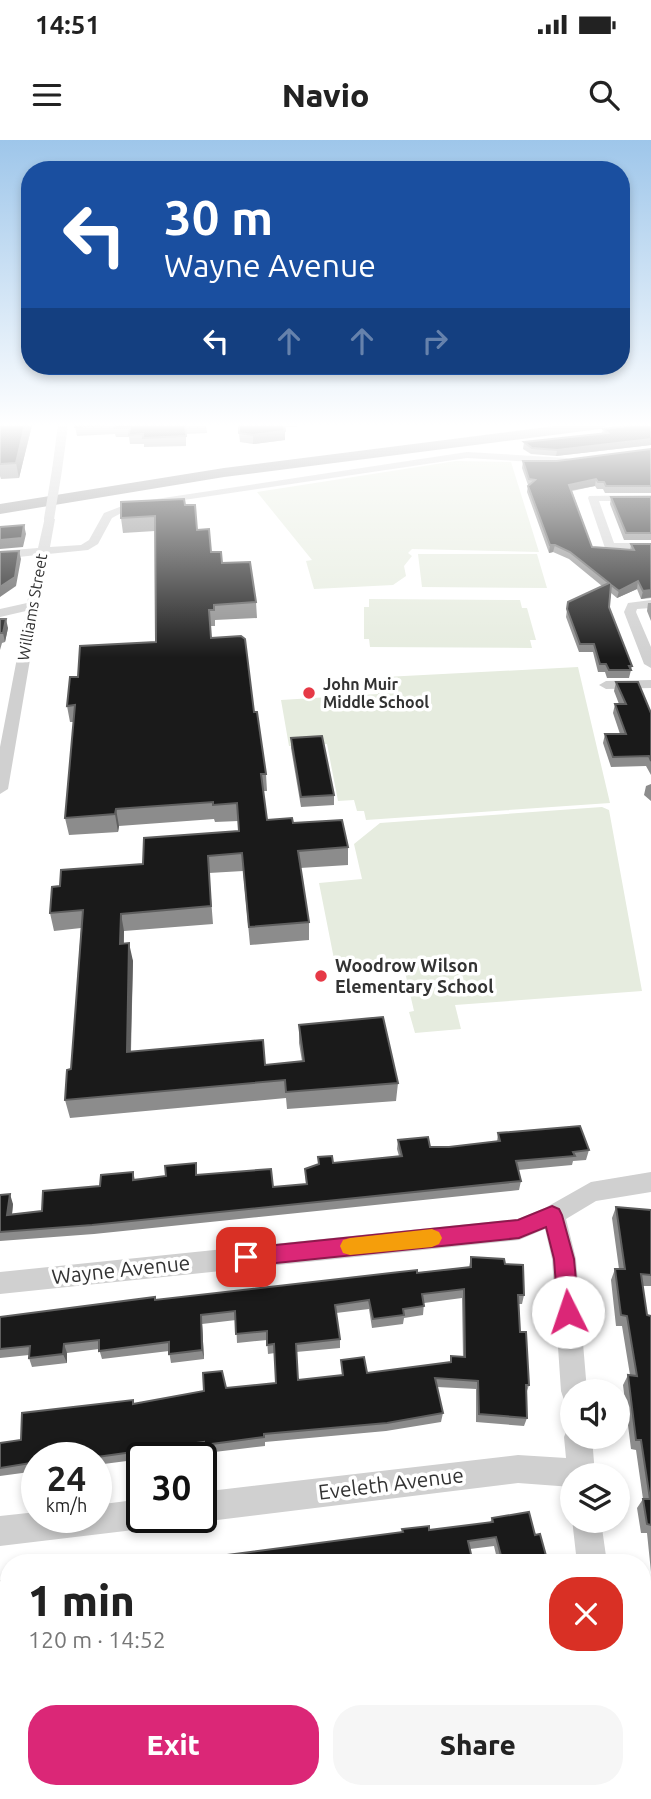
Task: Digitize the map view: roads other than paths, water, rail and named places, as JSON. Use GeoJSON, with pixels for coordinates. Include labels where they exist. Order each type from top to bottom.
{"type":"FeatureCollection","features":[{"type":"Feature","properties":{"kind":"highway"},"geometry":{"type":"LineString","coordinates":[[0,509],[39,502]]}},
{"type":"Feature","properties":{"kind":"street","name":"Williams Street"},"geometry":{"type":"LineString","coordinates":[[0,789],[6,719],[32,606],[51,502]]}},
{"type":"Feature","properties":{"kind":"street"},"geometry":{"type":"LineString","coordinates":[[0,555],[84,548],[94,542],[99,524],[107,515],[118,509],[148,502]]}},
{"type":"Feature","properties":{"kind":"street"},"geometry":{"type":"LineString","coordinates":[[594,502],[609,546],[651,546]]}},
{"type":"Feature","properties":{"kind":"street"},"geometry":{"type":"LineString","coordinates":[[651,604],[632,606],[630,612],[651,663]]}},
{"type":"Feature","properties":{"kind":"street"},"geometry":{"type":"LineString","coordinates":[[0,613],[32,606]]}},
{"type":"Feature","properties":{"kind":"street"},"geometry":{"type":"LineString","coordinates":[[606,685],[651,684]]}},
{"type":"Feature","properties":{"kind":"street","name":"Wayne Avenue"},"geometry":{"type":"LineString","coordinates":[[0,1283],[519,1229],[552,1215],[591,1192],[651,1182]]}},
{"type":"Feature","properties":{"kind":"street"},"geometry":{"type":"LineString","coordinates":[[552,1215],[564,1259],[573,1379]]}},
{"type":"Feature","properties":{"kind":"street","name":"Eveleth Avenue"},"geometry":{"type":"LineString","coordinates":[[217,1505],[518,1469],[560,1472]]}},
{"type":"Feature","properties":{"kind":"street"},"geometry":{"type":"LineString","coordinates":[[0,1531],[126,1516]]}},
{"type":"Feature","properties":{"kind":"street"},"geometry":{"type":"LineString","coordinates":[[588,1533],[591,1554]]}},
{"type":"Feature","properties":{"kind":"place","name":"John Muir Middle School"},"geometry":{"type":"Point","coordinates":[309,693]}},
{"type":"Feature","properties":{"kind":"place","name":"Woodrow Wilson Elementary School"},"geometry":{"type":"Point","coordinates":[321,976]}}]}
